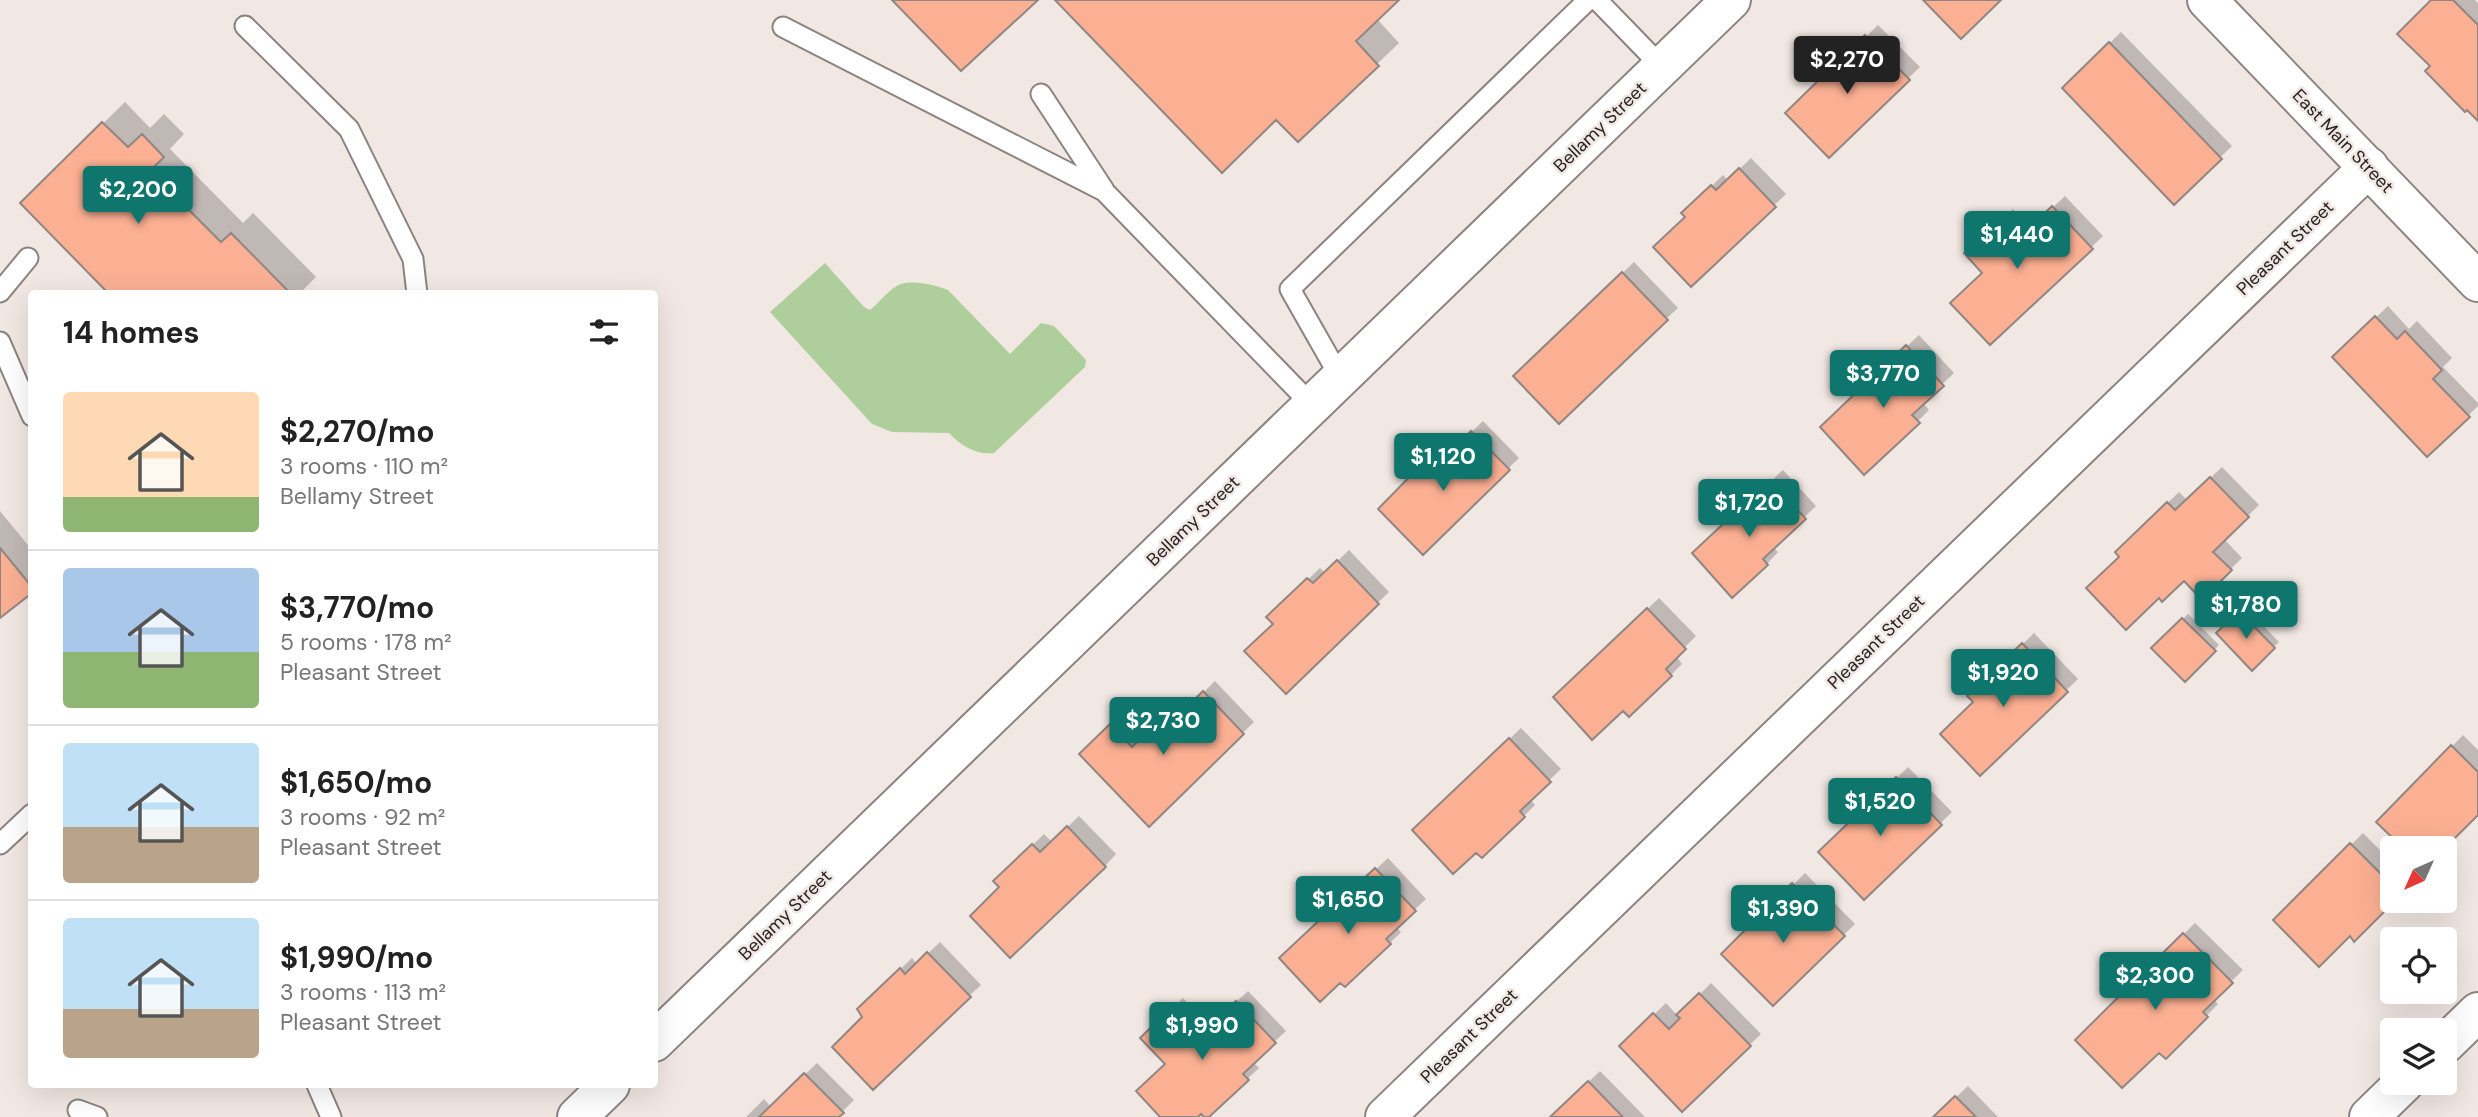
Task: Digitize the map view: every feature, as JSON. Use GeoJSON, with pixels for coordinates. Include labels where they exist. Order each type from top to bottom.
{"type":"FeatureCollection","features":[{"type":"Feature","properties":{"kind":"street","name":"Bellamy Street"},"geometry":{"type":"LineString","coordinates":[[658,1038],[1731,0]]}},
{"type":"Feature","properties":{"kind":"street","name":"East Main Street"},"geometry":{"type":"LineString","coordinates":[[2207,0],[2478,282]]}},
{"type":"Feature","properties":{"kind":"street","name":"Pleasant Street"},"geometry":{"type":"LineString","coordinates":[[1385,1117],[2369,167]]}},
{"type":"Feature","properties":{"kind":"street"},"geometry":{"type":"LineString","coordinates":[[2457,1032],[2478,1012]]}},
{"type":"Feature","properties":{"kind":"street"},"geometry":{"type":"LineString","coordinates":[[576,1117],[607,1088]]}},
{"type":"Feature","properties":{"kind":"street"},"geometry":{"type":"LineString","coordinates":[[2369,1117],[2392,1095]]}},
{"type":"Feature","properties":{"kind":"lane"},"geometry":{"type":"LineString","coordinates":[[1340,377],[1290,289],[1588,0]]}},
{"type":"Feature","properties":{"kind":"lane"},"geometry":{"type":"LineString","coordinates":[[1597,0],[1662,67]]}},
{"type":"Feature","properties":{"kind":"lane"},"geometry":{"type":"LineString","coordinates":[[245,26],[349,129],[413,259],[417,290]]}},
{"type":"Feature","properties":{"kind":"lane"},"geometry":{"type":"LineString","coordinates":[[783,27],[1104,191]]}},
{"type":"Feature","properties":{"kind":"lane"},"geometry":{"type":"LineString","coordinates":[[1041,94],[1104,191],[1312,405]]}},
{"type":"Feature","properties":{"kind":"lane"},"geometry":{"type":"LineString","coordinates":[[0,292],[28,258]]}},
{"type":"Feature","properties":{"kind":"lane"},"geometry":{"type":"LineString","coordinates":[[0,342],[4,366],[28,409]]}},
{"type":"Feature","properties":{"kind":"lane"},"geometry":{"type":"LineString","coordinates":[[0,844],[28,818]]}},
{"type":"Feature","properties":{"kind":"lane"},"geometry":{"type":"LineString","coordinates":[[318,1088],[331,1117]]}},
{"type":"Feature","properties":{"kind":"lane"},"geometry":{"type":"LineString","coordinates":[[78,1110],[97,1117]]}},
{"type":"Feature","properties":{"kind":"green space"},"geometry":{"type":"Polygon","coordinates":[[[825,263],[864,307],[870,310],[901,284],[937,286],[948,290],[1010,354],[1041,323],[1054,326],[1086,360],[1085,367],[994,453],[969,449],[949,433],[892,432],[872,424],[770,312],[825,263]]]}},
{"type":"Feature","properties":{"kind":"building"},"geometry":{"type":"Polygon","coordinates":[[[892,0],[1038,0],[961,71],[892,0]]]}},
{"type":"Feature","properties":{"kind":"building"},"geometry":{"type":"Polygon","coordinates":[[[1055,0],[1399,0],[1356,41],[1379,66],[1298,142],[1276,120],[1222,173],[1055,0]]]}},
{"type":"Feature","properties":{"kind":"building"},"geometry":{"type":"Polygon","coordinates":[[[1923,0],[2001,0],[1961,39],[1923,0]]]}},
{"type":"Feature","properties":{"kind":"building"},"geometry":{"type":"Polygon","coordinates":[[[2431,0],[2453,0],[2478,25],[2478,121],[2467,110],[2465,112],[2425,71],[2430,66],[2397,34],[2431,0]]]}},
{"type":"Feature","properties":{"kind":"building"},"geometry":{"type":"Polygon","coordinates":[[[1865,35],[1910,80],[1829,158],[1785,113],[1865,35]]]}},
{"type":"Feature","properties":{"kind":"building"},"geometry":{"type":"Polygon","coordinates":[[[2109,42],[2222,159],[2174,205],[2062,88],[2109,42]]]}},
{"type":"Feature","properties":{"kind":"building"},"geometry":{"type":"Polygon","coordinates":[[[102,122],[128,147],[142,134],[164,157],[150,171],[221,242],[231,233],[287,290],[105,290],[20,203],[102,122]]]}},
{"type":"Feature","properties":{"kind":"building"},"geometry":{"type":"Polygon","coordinates":[[[1739,168],[1776,207],[1691,287],[1653,247],[1685,217],[1681,213],[1711,185],[1716,190],[1739,168]]]}},
{"type":"Feature","properties":{"kind":"building"},"geometry":{"type":"Polygon","coordinates":[[[2052,206],[2093,249],[1990,345],[1950,303],[1982,273],[1964,253],[2001,219],[2019,238],[2052,206]]]}},
{"type":"Feature","properties":{"kind":"building"},"geometry":{"type":"Polygon","coordinates":[[[1622,272],[1668,320],[1559,424],[1513,376],[1622,272]]]}},
{"type":"Feature","properties":{"kind":"building"},"geometry":{"type":"Polygon","coordinates":[[[2375,316],[2397,339],[2405,331],[2442,370],[2433,379],[2470,417],[2427,457],[2332,357],[2375,316]]]}},
{"type":"Feature","properties":{"kind":"building"},"geometry":{"type":"Polygon","coordinates":[[[1906,345],[1944,386],[1912,415],[1920,423],[1864,475],[1820,427],[1906,345]]]}},
{"type":"Feature","properties":{"kind":"building"},"geometry":{"type":"Polygon","coordinates":[[[1471,431],[1510,470],[1423,555],[1378,509],[1424,462],[1431,470],[1471,431]]]}},
{"type":"Feature","properties":{"kind":"building"},"geometry":{"type":"Polygon","coordinates":[[[2210,477],[2249,517],[2213,552],[2232,570],[2202,600],[2184,581],[2162,602],[2159,598],[2126,630],[2086,588],[2119,557],[2115,552],[2167,502],[2175,510],[2210,477]]]}},
{"type":"Feature","properties":{"kind":"building"},"geometry":{"type":"Polygon","coordinates":[[[1770,480],[1806,519],[1763,559],[1768,565],[1732,598],[1692,553],[1770,480]]]}},
{"type":"Feature","properties":{"kind":"building"},"geometry":{"type":"Polygon","coordinates":[[[0,548],[28,582],[28,596],[0,618],[0,548]]]}},
{"type":"Feature","properties":{"kind":"building"},"geometry":{"type":"Polygon","coordinates":[[[1337,560],[1379,604],[1286,694],[1244,651],[1273,624],[1266,617],[1307,578],[1313,583],[1337,560]]]}},
{"type":"Feature","properties":{"kind":"building"},"geometry":{"type":"Polygon","coordinates":[[[1647,608],[1686,649],[1666,669],[1672,676],[1629,717],[1623,711],[1592,740],[1553,697],[1647,608]]]}},
{"type":"Feature","properties":{"kind":"building"},"geometry":{"type":"Polygon","coordinates":[[[2239,611],[2275,648],[2252,671],[2216,633],[2239,611]]]}},
{"type":"Feature","properties":{"kind":"building"},"geometry":{"type":"Polygon","coordinates":[[[2182,618],[2216,651],[2185,682],[2151,648],[2182,618]]]}},
{"type":"Feature","properties":{"kind":"building"},"geometry":{"type":"Polygon","coordinates":[[[2022,643],[2068,692],[1980,776],[1940,734],[1973,702],[1967,696],[2022,643]]]}},
{"type":"Feature","properties":{"kind":"building"},"geometry":{"type":"Polygon","coordinates":[[[1203,691],[1244,734],[1149,827],[1079,754],[1110,724],[1132,747],[1173,706],[1180,714],[1203,691]]]}},
{"type":"Feature","properties":{"kind":"building"},"geometry":{"type":"Polygon","coordinates":[[[1509,738],[1551,782],[1520,811],[1525,817],[1482,858],[1476,853],[1453,874],[1412,830],[1509,738]]]}},
{"type":"Feature","properties":{"kind":"building"},"geometry":{"type":"Polygon","coordinates":[[[2451,745],[2478,772],[2478,815],[2457,836],[2391,836],[2376,822],[2451,745]]]}},
{"type":"Feature","properties":{"kind":"building"},"geometry":{"type":"Polygon","coordinates":[[[1896,777],[1942,825],[1864,900],[1818,852],[1896,777]]]}},
{"type":"Feature","properties":{"kind":"building"},"geometry":{"type":"Polygon","coordinates":[[[1067,826],[1106,867],[1010,958],[970,916],[999,887],[993,881],[1032,844],[1040,852],[1067,826]]]}},
{"type":"Feature","properties":{"kind":"building"},"geometry":{"type":"Polygon","coordinates":[[[2350,843],[2380,873],[2382,914],[2354,942],[2350,936],[2319,967],[2273,920],[2350,843]]]}},
{"type":"Feature","properties":{"kind":"building"},"geometry":{"type":"Polygon","coordinates":[[[1375,868],[1416,911],[1386,939],[1391,944],[1345,987],[1340,983],[1320,1002],[1279,958],[1375,868]]]}},
{"type":"Feature","properties":{"kind":"building"},"geometry":{"type":"Polygon","coordinates":[[[1792,883],[1845,936],[1773,1006],[1721,954],[1792,883]]]}},
{"type":"Feature","properties":{"kind":"building"},"geometry":{"type":"Polygon","coordinates":[[[2183,933],[2233,983],[2203,1012],[2208,1017],[2166,1059],[2159,1053],[2122,1088],[2075,1040],[2183,933]]]}},
{"type":"Feature","properties":{"kind":"building"},"geometry":{"type":"Polygon","coordinates":[[[927,952],[971,997],[873,1090],[832,1047],[862,1017],[857,1009],[900,968],[905,974],[927,952]]]}},
{"type":"Feature","properties":{"kind":"building"},"geometry":{"type":"Polygon","coordinates":[[[1699,993],[1751,1046],[1682,1112],[1619,1046],[1653,1013],[1669,1029],[1680,1018],[1676,1015],[1699,993]]]}},
{"type":"Feature","properties":{"kind":"building"},"geometry":{"type":"Polygon","coordinates":[[[1236,1001],[1276,1043],[1243,1074],[1249,1080],[1209,1117],[1201,1114],[1198,1117],[1160,1117],[1136,1091],[1165,1064],[1140,1038],[1171,1008],[1198,1036],[1236,1001]]]}},
{"type":"Feature","properties":{"kind":"building"},"geometry":{"type":"Polygon","coordinates":[[[804,1073],[844,1113],[839,1117],[759,1117],[804,1073]]]}},
{"type":"Feature","properties":{"kind":"building"},"geometry":{"type":"Polygon","coordinates":[[[1588,1081],[1623,1117],[1550,1117],[1588,1081]]]}},
{"type":"Feature","properties":{"kind":"building"},"geometry":{"type":"Polygon","coordinates":[[[1955,1096],[1976,1117],[1933,1117],[1955,1096]]]}}]}
